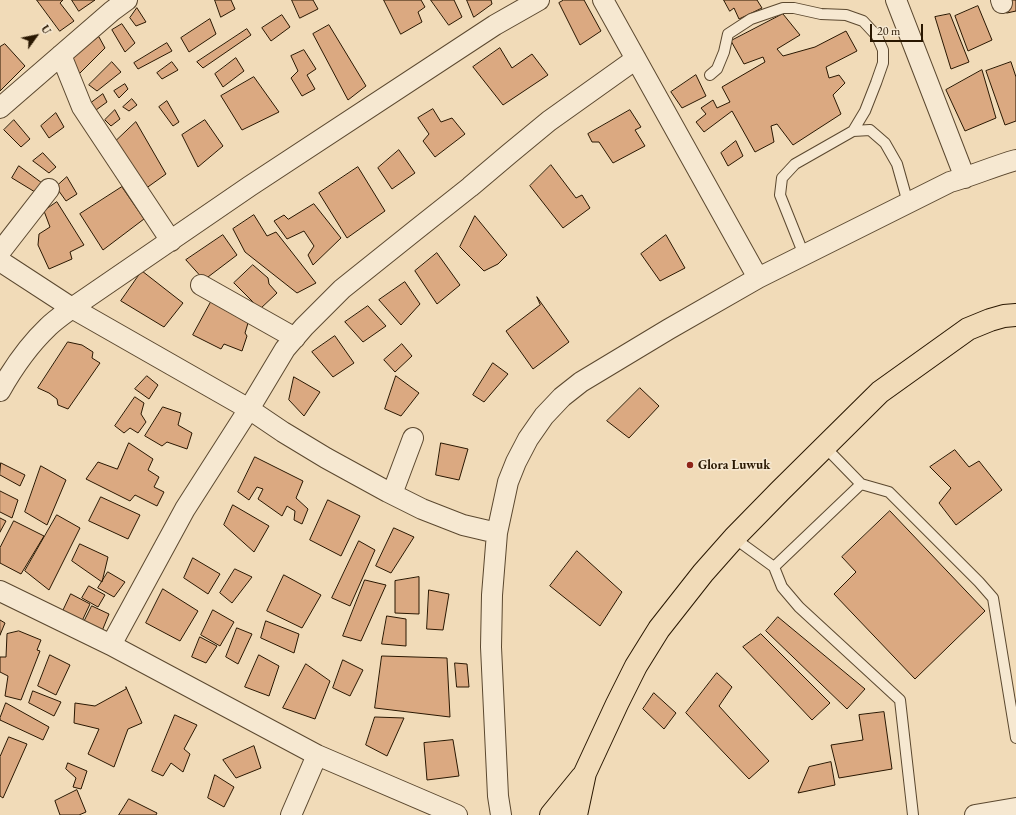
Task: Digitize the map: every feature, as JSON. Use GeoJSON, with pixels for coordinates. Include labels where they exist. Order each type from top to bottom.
{"type":"FeatureCollection","features":[{"type":"Feature","properties":{"kind":"highway"},"geometry":{"type":"LineString","coordinates":[[576,815],[585,773],[636,666],[659,629],[703,573],[734,538],[880,392],[968,329],[1004,316],[1016,316]]}},
{"type":"Feature","properties":{"kind":"highway"},"geometry":{"type":"LineString","coordinates":[[551,815],[585,773]]}},
{"type":"Feature","properties":{"kind":"street"},"geometry":{"type":"LineString","coordinates":[[0,108],[126,0]]}},
{"type":"Feature","properties":{"kind":"street"},"geometry":{"type":"LineString","coordinates":[[0,391],[28,348],[49,326],[72,308],[250,186],[495,25],[539,0]]}},
{"type":"Feature","properties":{"kind":"street"},"geometry":{"type":"LineString","coordinates":[[603,0],[758,278]]}},
{"type":"Feature","properties":{"kind":"street"},"geometry":{"type":"LineString","coordinates":[[896,0],[965,178]]}},
{"type":"Feature","properties":{"kind":"street"},"geometry":{"type":"LineString","coordinates":[[61,55],[82,107],[171,240]]}},
{"type":"Feature","properties":{"kind":"street"},"geometry":{"type":"LineString","coordinates":[[110,644],[185,510],[285,349],[342,289],[470,187],[549,121],[636,59]]}},
{"type":"Feature","properties":{"kind":"street"},"geometry":{"type":"LineString","coordinates":[[501,815],[498,796],[491,647],[492,595],[497,533],[508,482],[516,462],[528,439],[544,416],[562,397],[581,382],[758,278],[950,182],[1016,160]]}},
{"type":"Feature","properties":{"kind":"street"},"geometry":{"type":"LineString","coordinates":[[0,252],[49,190]]}},
{"type":"Feature","properties":{"kind":"street"},"geometry":{"type":"LineString","coordinates":[[0,260],[72,308],[249,409],[326,458],[422,509],[463,525],[497,533]]}},
{"type":"Feature","properties":{"kind":"street"},"geometry":{"type":"LineString","coordinates":[[201,285],[295,338]]}},
{"type":"Feature","properties":{"kind":"street"},"geometry":{"type":"LineString","coordinates":[[392,494],[413,438]]}},
{"type":"Feature","properties":{"kind":"street"},"geometry":{"type":"LineString","coordinates":[[0,591],[110,644],[318,755],[457,815]]}},
{"type":"Feature","properties":{"kind":"street"},"geometry":{"type":"LineString","coordinates":[[291,815],[318,755]]}},
{"type":"Feature","properties":{"kind":"street"},"geometry":{"type":"LineString","coordinates":[[975,815],[1016,808]]}},
{"type":"Feature","properties":{"kind":"lane"},"geometry":{"type":"LineString","coordinates":[[710,75],[716,69],[724,52],[728,34],[751,19],[783,8],[794,8],[821,14],[846,15],[863,21],[877,36],[883,50],[883,63],[866,111],[853,131]]}},
{"type":"Feature","properties":{"kind":"lane"},"geometry":{"type":"LineString","coordinates":[[804,255],[780,195],[782,178],[795,164],[853,131],[870,130],[885,143],[897,164],[908,203]]}},
{"type":"Feature","properties":{"kind":"lane"},"geometry":{"type":"LineString","coordinates":[[825,447],[861,484],[889,492],[994,598],[1016,738]]}},
{"type":"Feature","properties":{"kind":"lane"},"geometry":{"type":"LineString","coordinates":[[774,567],[861,484]]}},
{"type":"Feature","properties":{"kind":"lane"},"geometry":{"type":"LineString","coordinates":[[734,538],[774,567],[782,587],[799,607],[900,700],[913,815]]}},
{"type":"Feature","properties":{"kind":"building"},"geometry":{"type":"Polygon","coordinates":[[[37,0],[63,0],[60,3],[74,21],[60,31],[37,0]]]}},
{"type":"Feature","properties":{"kind":"building"},"geometry":{"type":"Polygon","coordinates":[[[72,0],[95,0],[79,11],[72,0]]]}},
{"type":"Feature","properties":{"kind":"building"},"geometry":{"type":"Polygon","coordinates":[[[215,0],[231,0],[235,9],[221,17],[215,0]]]}},
{"type":"Feature","properties":{"kind":"building"},"geometry":{"type":"Polygon","coordinates":[[[292,0],[313,0],[318,9],[300,18],[292,0]]]}},
{"type":"Feature","properties":{"kind":"building"},"geometry":{"type":"Polygon","coordinates":[[[384,0],[421,0],[425,7],[418,12],[422,22],[401,34],[384,0]]]}},
{"type":"Feature","properties":{"kind":"building"},"geometry":{"type":"Polygon","coordinates":[[[431,0],[454,0],[462,17],[449,25],[431,0]]]}},
{"type":"Feature","properties":{"kind":"building"},"geometry":{"type":"Polygon","coordinates":[[[467,0],[491,0],[492,4],[474,17],[467,0]]]}},
{"type":"Feature","properties":{"kind":"building"},"geometry":{"type":"Polygon","coordinates":[[[564,0],[584,0],[601,31],[580,45],[559,3],[564,0]]]}},
{"type":"Feature","properties":{"kind":"building"},"geometry":{"type":"Polygon","coordinates":[[[724,0],[757,0],[762,8],[739,19],[734,8],[730,11],[724,0]]]}},
{"type":"Feature","properties":{"kind":"building"},"geometry":{"type":"Polygon","coordinates":[[[1011,0],[1016,0],[1016,11],[1007,13],[1011,0]]]}},
{"type":"Feature","properties":{"kind":"building"},"geometry":{"type":"Polygon","coordinates":[[[978,6],[992,40],[968,51],[955,16],[978,6]]]}},
{"type":"Feature","properties":{"kind":"building"},"geometry":{"type":"Polygon","coordinates":[[[137,8],[146,22],[136,26],[130,18],[137,8]]]}},
{"type":"Feature","properties":{"kind":"building"},"geometry":{"type":"Polygon","coordinates":[[[783,14],[800,35],[777,49],[783,56],[815,47],[846,31],[857,51],[826,67],[829,78],[839,75],[845,83],[833,95],[841,114],[793,145],[777,124],[771,126],[774,142],[755,152],[732,111],[704,132],[696,122],[706,114],[701,108],[713,100],[717,108],[730,102],[722,87],[765,62],[763,57],[744,64],[731,41],[783,14]]]}},
{"type":"Feature","properties":{"kind":"building"},"geometry":{"type":"Polygon","coordinates":[[[950,14],[969,62],[951,69],[935,17],[950,14]]]}},
{"type":"Feature","properties":{"kind":"building"},"geometry":{"type":"Polygon","coordinates":[[[282,15],[290,27],[271,41],[262,28],[282,15]]]}},
{"type":"Feature","properties":{"kind":"building"},"geometry":{"type":"Polygon","coordinates":[[[210,19],[216,34],[189,52],[181,38],[210,19]]]}},
{"type":"Feature","properties":{"kind":"building"},"geometry":{"type":"Polygon","coordinates":[[[122,24],[135,43],[125,52],[112,30],[122,24]]]}},
{"type":"Feature","properties":{"kind":"building"},"geometry":{"type":"Polygon","coordinates":[[[329,25],[366,86],[348,100],[313,34],[329,25]]]}},
{"type":"Feature","properties":{"kind":"building"},"geometry":{"type":"Polygon","coordinates":[[[247,29],[251,35],[203,68],[197,62],[247,29]]]}},
{"type":"Feature","properties":{"kind":"building"},"geometry":{"type":"Polygon","coordinates":[[[99,37],[105,48],[77,76],[65,60],[99,37]]]}},
{"type":"Feature","properties":{"kind":"building"},"geometry":{"type":"Polygon","coordinates":[[[167,43],[172,51],[138,69],[134,63],[167,43]]]}},
{"type":"Feature","properties":{"kind":"building"},"geometry":{"type":"Polygon","coordinates":[[[5,44],[25,66],[0,91],[0,47],[5,44]]]}},
{"type":"Feature","properties":{"kind":"building"},"geometry":{"type":"Polygon","coordinates":[[[500,48],[512,68],[532,54],[548,75],[503,105],[473,67],[500,48]]]}},
{"type":"Feature","properties":{"kind":"building"},"geometry":{"type":"Polygon","coordinates":[[[304,50],[316,69],[307,75],[315,89],[302,96],[291,78],[298,71],[291,56],[304,50]]]}},
{"type":"Feature","properties":{"kind":"building"},"geometry":{"type":"Polygon","coordinates":[[[236,58],[244,71],[223,87],[215,74],[236,58]]]}},
{"type":"Feature","properties":{"kind":"building"},"geometry":{"type":"Polygon","coordinates":[[[112,62],[121,72],[97,91],[89,85],[112,62]]]}},
{"type":"Feature","properties":{"kind":"building"},"geometry":{"type":"Polygon","coordinates":[[[172,62],[178,70],[162,79],[157,73],[172,62]]]}},
{"type":"Feature","properties":{"kind":"building"},"geometry":{"type":"Polygon","coordinates":[[[1011,62],[1016,77],[1016,121],[1005,125],[986,71],[1011,62]]]}},
{"type":"Feature","properties":{"kind":"building"},"geometry":{"type":"Polygon","coordinates":[[[982,70],[996,118],[965,131],[946,90],[982,70]]]}},
{"type":"Feature","properties":{"kind":"building"},"geometry":{"type":"Polygon","coordinates":[[[696,75],[706,96],[682,108],[671,92],[696,75]]]}},
{"type":"Feature","properties":{"kind":"building"},"geometry":{"type":"Polygon","coordinates":[[[254,77],[279,112],[242,130],[221,96],[254,77]]]}},
{"type":"Feature","properties":{"kind":"building"},"geometry":{"type":"Polygon","coordinates":[[[125,84],[128,89],[119,98],[114,91],[125,84]]]}},
{"type":"Feature","properties":{"kind":"building"},"geometry":{"type":"Polygon","coordinates":[[[103,94],[107,102],[96,110],[91,103],[103,94]]]}},
{"type":"Feature","properties":{"kind":"building"},"geometry":{"type":"Polygon","coordinates":[[[132,99],[137,105],[129,111],[123,107],[132,99]]]}},
{"type":"Feature","properties":{"kind":"building"},"geometry":{"type":"Polygon","coordinates":[[[167,101],[179,122],[173,126],[159,107],[167,101]]]}},
{"type":"Feature","properties":{"kind":"building"},"geometry":{"type":"Polygon","coordinates":[[[433,109],[441,122],[452,118],[465,134],[435,157],[423,141],[429,134],[418,118],[433,109]]]}},
{"type":"Feature","properties":{"kind":"building"},"geometry":{"type":"Polygon","coordinates":[[[115,110],[120,119],[111,126],[105,120],[115,110]]]}},
{"type":"Feature","properties":{"kind":"building"},"geometry":{"type":"Polygon","coordinates":[[[630,110],[641,127],[635,130],[645,146],[613,163],[599,142],[592,142],[588,134],[630,110]]]}},
{"type":"Feature","properties":{"kind":"building"},"geometry":{"type":"Polygon","coordinates":[[[56,113],[64,127],[49,138],[41,126],[56,113]]]}},
{"type":"Feature","properties":{"kind":"building"},"geometry":{"type":"Polygon","coordinates":[[[14,120],[30,139],[21,147],[4,130],[14,120]]]}},
{"type":"Feature","properties":{"kind":"building"},"geometry":{"type":"Polygon","coordinates":[[[205,120],[223,146],[198,167],[182,135],[205,120]]]}},
{"type":"Feature","properties":{"kind":"building"},"geometry":{"type":"Polygon","coordinates":[[[136,122],[166,174],[145,189],[116,141],[136,122]]]}},
{"type":"Feature","properties":{"kind":"building"},"geometry":{"type":"Polygon","coordinates":[[[736,141],[743,156],[728,166],[721,153],[736,141]]]}},
{"type":"Feature","properties":{"kind":"building"},"geometry":{"type":"Polygon","coordinates":[[[399,150],[415,173],[392,189],[378,168],[399,150]]]}},
{"type":"Feature","properties":{"kind":"building"},"geometry":{"type":"Polygon","coordinates":[[[43,153],[56,167],[49,173],[33,161],[43,153]]]}},
{"type":"Feature","properties":{"kind":"building"},"geometry":{"type":"Polygon","coordinates":[[[551,165],[576,198],[582,195],[590,208],[563,228],[530,186],[551,165]]]}},
{"type":"Feature","properties":{"kind":"building"},"geometry":{"type":"Polygon","coordinates":[[[19,166],[42,183],[35,192],[12,178],[19,166]]]}},
{"type":"Feature","properties":{"kind":"building"},"geometry":{"type":"Polygon","coordinates":[[[358,167],[385,211],[347,238],[319,193],[358,167]]]}},
{"type":"Feature","properties":{"kind":"building"},"geometry":{"type":"Polygon","coordinates":[[[67,177],[77,194],[66,201],[56,187],[67,177]]]}},
{"type":"Feature","properties":{"kind":"building"},"geometry":{"type":"Polygon","coordinates":[[[122,187],[144,219],[103,250],[80,214],[122,187]]]}},
{"type":"Feature","properties":{"kind":"building"},"geometry":{"type":"Polygon","coordinates":[[[57,202],[84,245],[70,252],[72,259],[49,269],[38,245],[39,234],[50,227],[44,211],[57,202]]]}},
{"type":"Feature","properties":{"kind":"building"},"geometry":{"type":"Polygon","coordinates":[[[314,204],[341,238],[313,265],[308,255],[314,246],[304,231],[287,239],[274,221],[284,215],[288,219],[314,204]]]}},
{"type":"Feature","properties":{"kind":"building"},"geometry":{"type":"Polygon","coordinates":[[[254,215],[267,236],[276,232],[316,283],[297,293],[245,252],[233,229],[254,215]]]}},
{"type":"Feature","properties":{"kind":"building"},"geometry":{"type":"Polygon","coordinates":[[[475,216],[507,255],[498,264],[484,271],[460,247],[475,216]]]}},
{"type":"Feature","properties":{"kind":"building"},"geometry":{"type":"Polygon","coordinates":[[[223,235],[237,255],[204,280],[186,260],[223,235]]]}},
{"type":"Feature","properties":{"kind":"building"},"geometry":{"type":"Polygon","coordinates":[[[666,235],[685,268],[660,281],[641,254],[666,235]]]}},
{"type":"Feature","properties":{"kind":"building"},"geometry":{"type":"Polygon","coordinates":[[[437,253],[460,285],[437,304],[415,271],[437,253]]]}},
{"type":"Feature","properties":{"kind":"building"},"geometry":{"type":"Polygon","coordinates":[[[253,265],[268,278],[269,284],[277,293],[260,309],[234,283],[253,265]]]}},
{"type":"Feature","properties":{"kind":"building"},"geometry":{"type":"Polygon","coordinates":[[[142,271],[183,303],[164,327],[121,301],[142,271]]]}},
{"type":"Feature","properties":{"kind":"building"},"geometry":{"type":"Polygon","coordinates":[[[405,282],[420,304],[401,325],[379,300],[405,282]]]}},
{"type":"Feature","properties":{"kind":"building"},"geometry":{"type":"Polygon","coordinates":[[[537,297],[569,342],[533,369],[506,331],[540,305],[537,297]]]}},
{"type":"Feature","properties":{"kind":"building"},"geometry":{"type":"Polygon","coordinates":[[[211,302],[248,323],[245,333],[247,336],[242,351],[224,344],[221,349],[193,335],[211,302]]]}},
{"type":"Feature","properties":{"kind":"building"},"geometry":{"type":"Polygon","coordinates":[[[368,306],[386,326],[363,342],[345,322],[368,306]]]}},
{"type":"Feature","properties":{"kind":"building"},"geometry":{"type":"Polygon","coordinates":[[[335,336],[354,363],[333,377],[312,352],[335,336]]]}},
{"type":"Feature","properties":{"kind":"building"},"geometry":{"type":"Polygon","coordinates":[[[68,342],[82,345],[93,352],[92,358],[100,363],[68,409],[58,405],[57,399],[38,388],[68,342]]]}},
{"type":"Feature","properties":{"kind":"building"},"geometry":{"type":"Polygon","coordinates":[[[402,344],[412,356],[395,372],[384,360],[402,344]]]}},
{"type":"Feature","properties":{"kind":"building"},"geometry":{"type":"Polygon","coordinates":[[[493,363],[508,374],[484,402],[473,395],[493,363]]]}},
{"type":"Feature","properties":{"kind":"building"},"geometry":{"type":"Polygon","coordinates":[[[147,376],[158,385],[149,399],[135,389],[147,376]]]}},
{"type":"Feature","properties":{"kind":"building"},"geometry":{"type":"Polygon","coordinates":[[[396,376],[419,393],[401,416],[385,409],[396,376]]]}},
{"type":"Feature","properties":{"kind":"building"},"geometry":{"type":"Polygon","coordinates":[[[294,377],[320,392],[304,416],[289,400],[294,377]]]}},
{"type":"Feature","properties":{"kind":"building"},"geometry":{"type":"Polygon","coordinates":[[[640,388],[659,406],[629,438],[607,421],[640,388]]]}},
{"type":"Feature","properties":{"kind":"building"},"geometry":{"type":"Polygon","coordinates":[[[135,397],[144,403],[141,414],[146,422],[138,433],[130,428],[124,433],[115,426],[135,397]]]}},
{"type":"Feature","properties":{"kind":"building"},"geometry":{"type":"Polygon","coordinates":[[[163,407],[181,413],[178,425],[192,433],[187,449],[167,442],[162,446],[145,436],[163,407]]]}},
{"type":"Feature","properties":{"kind":"building"},"geometry":{"type":"Polygon","coordinates":[[[129,443],[153,459],[148,470],[159,477],[154,487],[164,492],[157,506],[135,495],[130,501],[86,479],[98,462],[117,469],[129,443]]]}},
{"type":"Feature","properties":{"kind":"building"},"geometry":{"type":"Polygon","coordinates":[[[441,443],[468,449],[459,480],[436,475],[441,443]]]}},
{"type":"Feature","properties":{"kind":"building"},"geometry":{"type":"Polygon","coordinates":[[[955,450],[969,467],[979,461],[1002,490],[956,525],[939,503],[951,488],[930,467],[955,450]]]}},
{"type":"Feature","properties":{"kind":"building"},"geometry":{"type":"Polygon","coordinates":[[[255,457],[303,481],[296,498],[308,509],[302,524],[294,520],[295,511],[287,506],[282,516],[258,499],[263,489],[257,487],[249,500],[238,492],[255,457]]]}},
{"type":"Feature","properties":{"kind":"building"},"geometry":{"type":"Polygon","coordinates":[[[1,463],[25,475],[20,486],[0,475],[1,463]]]}},
{"type":"Feature","properties":{"kind":"building"},"geometry":{"type":"Polygon","coordinates":[[[41,466],[66,480],[47,525],[25,512],[41,466]]]}},
{"type":"Feature","properties":{"kind":"building"},"geometry":{"type":"Polygon","coordinates":[[[0,491],[18,500],[12,518],[0,512],[0,491]]]}},
{"type":"Feature","properties":{"kind":"building"},"geometry":{"type":"Polygon","coordinates":[[[101,497],[140,515],[128,539],[89,521],[101,497]]]}},
{"type":"Feature","properties":{"kind":"building"},"geometry":{"type":"Polygon","coordinates":[[[328,500],[360,516],[341,556],[310,540],[328,500]]]}},
{"type":"Feature","properties":{"kind":"building"},"geometry":{"type":"Polygon","coordinates":[[[233,505],[269,526],[254,552],[224,525],[233,505]]]}},
{"type":"Feature","properties":{"kind":"building"},"geometry":{"type":"Polygon","coordinates":[[[890,511],[985,611],[915,679],[834,594],[856,572],[842,557],[890,511]]]}},
{"type":"Feature","properties":{"kind":"building"},"geometry":{"type":"Polygon","coordinates":[[[57,515],[80,528],[49,590],[25,571],[57,515]]]}},
{"type":"Feature","properties":{"kind":"building"},"geometry":{"type":"Polygon","coordinates":[[[0,518],[6,521],[0,532],[0,518]]]}},
{"type":"Feature","properties":{"kind":"building"},"geometry":{"type":"Polygon","coordinates":[[[14,521],[44,536],[21,574],[0,563],[0,548],[14,521]]]}},
{"type":"Feature","properties":{"kind":"building"},"geometry":{"type":"Polygon","coordinates":[[[394,528],[414,537],[391,573],[376,566],[394,528]]]}},
{"type":"Feature","properties":{"kind":"building"},"geometry":{"type":"Polygon","coordinates":[[[359,541],[375,550],[350,606],[332,598],[359,541]]]}},
{"type":"Feature","properties":{"kind":"building"},"geometry":{"type":"Polygon","coordinates":[[[80,544],[108,557],[102,582],[72,561],[80,544]]]}},
{"type":"Feature","properties":{"kind":"building"},"geometry":{"type":"Polygon","coordinates":[[[577,551],[622,592],[600,626],[550,586],[577,551]]]}},
{"type":"Feature","properties":{"kind":"building"},"geometry":{"type":"Polygon","coordinates":[[[193,558],[220,574],[208,594],[184,578],[193,558]]]}},
{"type":"Feature","properties":{"kind":"building"},"geometry":{"type":"Polygon","coordinates":[[[235,569],[252,577],[232,603],[220,593],[235,569]]]}},
{"type":"Feature","properties":{"kind":"building"},"geometry":{"type":"Polygon","coordinates":[[[108,572],[125,582],[114,597],[98,588],[108,572]]]}},
{"type":"Feature","properties":{"kind":"building"},"geometry":{"type":"Polygon","coordinates":[[[284,575],[321,595],[302,628],[267,611],[284,575]]]}},
{"type":"Feature","properties":{"kind":"building"},"geometry":{"type":"Polygon","coordinates":[[[419,577],[419,614],[395,613],[395,581],[419,577]]]}},
{"type":"Feature","properties":{"kind":"building"},"geometry":{"type":"Polygon","coordinates":[[[365,580],[386,585],[361,641],[343,636],[365,580]]]}},
{"type":"Feature","properties":{"kind":"building"},"geometry":{"type":"Polygon","coordinates":[[[89,586],[105,595],[98,607],[82,598],[89,586]]]}},
{"type":"Feature","properties":{"kind":"building"},"geometry":{"type":"Polygon","coordinates":[[[163,589],[198,611],[180,641],[146,623],[163,589]]]}},
{"type":"Feature","properties":{"kind":"building"},"geometry":{"type":"Polygon","coordinates":[[[429,590],[449,594],[443,630],[427,629],[429,590]]]}},
{"type":"Feature","properties":{"kind":"building"},"geometry":{"type":"Polygon","coordinates":[[[71,594],[90,604],[82,621],[63,611],[71,594]]]}},
{"type":"Feature","properties":{"kind":"building"},"geometry":{"type":"Polygon","coordinates":[[[92,606],[109,614],[102,631],[84,622],[92,606]]]}},
{"type":"Feature","properties":{"kind":"building"},"geometry":{"type":"Polygon","coordinates":[[[213,610],[234,622],[220,646],[201,635],[213,610]]]}},
{"type":"Feature","properties":{"kind":"building"},"geometry":{"type":"Polygon","coordinates":[[[387,616],[406,619],[406,646],[382,644],[387,616]]]}},
{"type":"Feature","properties":{"kind":"building"},"geometry":{"type":"Polygon","coordinates":[[[778,617],[865,689],[847,709],[766,631],[778,617]]]}},
{"type":"Feature","properties":{"kind":"building"},"geometry":{"type":"Polygon","coordinates":[[[0,620],[5,623],[0,635],[0,620]]]}},
{"type":"Feature","properties":{"kind":"building"},"geometry":{"type":"Polygon","coordinates":[[[266,621],[299,634],[294,653],[261,638],[266,621]]]}},
{"type":"Feature","properties":{"kind":"building"},"geometry":{"type":"Polygon","coordinates":[[[237,628],[252,634],[238,664],[226,657],[237,628]]]}},
{"type":"Feature","properties":{"kind":"building"},"geometry":{"type":"Polygon","coordinates":[[[19,631],[41,640],[37,650],[40,651],[21,700],[5,696],[8,676],[0,672],[0,657],[6,657],[7,634],[19,631]]]}},
{"type":"Feature","properties":{"kind":"building"},"geometry":{"type":"Polygon","coordinates":[[[761,634],[830,703],[812,720],[743,647],[761,634]]]}},
{"type":"Feature","properties":{"kind":"building"},"geometry":{"type":"Polygon","coordinates":[[[200,637],[217,646],[206,663],[192,657],[200,637]]]}},
{"type":"Feature","properties":{"kind":"building"},"geometry":{"type":"Polygon","coordinates":[[[50,655],[70,665],[56,695],[38,686],[50,655]]]}},
{"type":"Feature","properties":{"kind":"building"},"geometry":{"type":"Polygon","coordinates":[[[259,655],[279,666],[269,696],[245,687],[259,655]]]}},
{"type":"Feature","properties":{"kind":"building"},"geometry":{"type":"Polygon","coordinates":[[[382,656],[447,658],[450,717],[375,708],[382,656]]]}},
{"type":"Feature","properties":{"kind":"building"},"geometry":{"type":"Polygon","coordinates":[[[343,660],[363,670],[350,696],[333,688],[343,660]]]}},
{"type":"Feature","properties":{"kind":"building"},"geometry":{"type":"Polygon","coordinates":[[[455,663],[467,664],[469,687],[457,687],[455,663]]]}},
{"type":"Feature","properties":{"kind":"building"},"geometry":{"type":"Polygon","coordinates":[[[306,664],[330,681],[315,719],[283,708],[306,664]]]}},
{"type":"Feature","properties":{"kind":"building"},"geometry":{"type":"Polygon","coordinates":[[[717,673],[732,687],[719,706],[769,761],[749,779],[686,713],[717,673]]]}},
{"type":"Feature","properties":{"kind":"building"},"geometry":{"type":"Polygon","coordinates":[[[126,687],[142,723],[128,729],[114,767],[88,754],[99,729],[74,723],[75,703],[95,706],[126,689],[126,687]]]}},
{"type":"Feature","properties":{"kind":"building"},"geometry":{"type":"Polygon","coordinates":[[[33,691],[61,702],[54,716],[29,703],[33,691]]]}},
{"type":"Feature","properties":{"kind":"building"},"geometry":{"type":"Polygon","coordinates":[[[654,693],[676,713],[664,729],[643,709],[654,693]]]}},
{"type":"Feature","properties":{"kind":"building"},"geometry":{"type":"Polygon","coordinates":[[[6,703],[49,727],[43,740],[0,720],[6,703]]]}},
{"type":"Feature","properties":{"kind":"building"},"geometry":{"type":"Polygon","coordinates":[[[884,712],[892,769],[839,778],[831,745],[863,740],[859,715],[884,712]]]}},
{"type":"Feature","properties":{"kind":"building"},"geometry":{"type":"Polygon","coordinates":[[[175,715],[197,725],[184,749],[190,754],[183,772],[171,763],[163,776],[152,771],[175,715]]]}},
{"type":"Feature","properties":{"kind":"building"},"geometry":{"type":"Polygon","coordinates":[[[375,717],[404,718],[387,756],[366,745],[375,717]]]}},
{"type":"Feature","properties":{"kind":"building"},"geometry":{"type":"Polygon","coordinates":[[[9,737],[27,744],[3,798],[0,796],[0,757],[9,737]]]}},
{"type":"Feature","properties":{"kind":"building"},"geometry":{"type":"Polygon","coordinates":[[[453,740],[459,776],[427,780],[424,743],[453,740]]]}},
{"type":"Feature","properties":{"kind":"building"},"geometry":{"type":"Polygon","coordinates":[[[254,746],[261,768],[236,778],[223,760],[254,746]]]}},
{"type":"Feature","properties":{"kind":"building"},"geometry":{"type":"Polygon","coordinates":[[[831,762],[835,785],[798,793],[809,767],[831,762]]]}},
{"type":"Feature","properties":{"kind":"building"},"geometry":{"type":"Polygon","coordinates":[[[68,763],[87,771],[81,789],[73,787],[76,778],[66,769],[68,763]]]}},
{"type":"Feature","properties":{"kind":"building"},"geometry":{"type":"Polygon","coordinates":[[[215,775],[234,787],[224,807],[208,798],[215,775]]]}},
{"type":"Feature","properties":{"kind":"building"},"geometry":{"type":"Polygon","coordinates":[[[77,790],[86,812],[79,815],[60,815],[55,801],[77,790]]]}},
{"type":"Feature","properties":{"kind":"building"},"geometry":{"type":"Polygon","coordinates":[[[129,799],[157,813],[156,815],[119,815],[129,799]]]}},
{"type":"Feature","properties":{"kind":"place","name":"Glora Luwuk"},"geometry":{"type":"Point","coordinates":[690,465]}}]}
